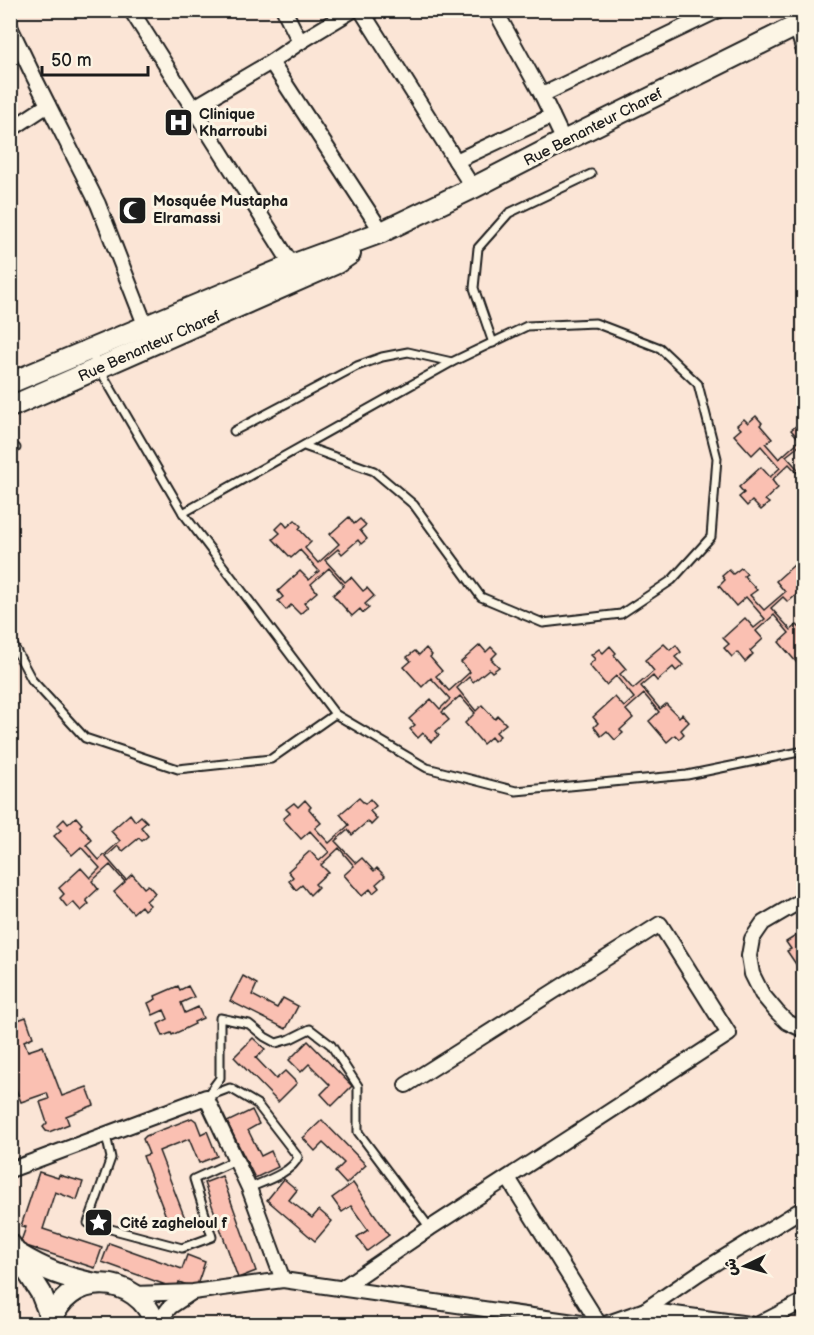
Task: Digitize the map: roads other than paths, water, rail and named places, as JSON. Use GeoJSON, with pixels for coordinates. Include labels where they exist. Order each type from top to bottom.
{"type":"FeatureCollection","features":[{"type":"Feature","properties":{"kind":"main road","name":"Rue Benanteur Charef"},"geometry":{"type":"LineString","coordinates":[[10,383],[292,265],[382,232],[800,23]]}},
{"type":"Feature","properties":{"kind":"main road","name":"Rue Benanteur Charef"},"geometry":{"type":"LineString","coordinates":[[10,407],[337,263],[382,232]]}},
{"type":"Feature","properties":{"kind":"main road"},"geometry":{"type":"LineString","coordinates":[[13,1249],[40,1267],[59,1275],[96,1284],[122,1287],[134,1294],[148,1308],[156,1324]]}},
{"type":"Feature","properties":{"kind":"main road"},"geometry":{"type":"LineString","coordinates":[[13,1249],[41,1293],[51,1323]]}},
{"type":"Feature","properties":{"kind":"main road"},"geometry":{"type":"LineString","coordinates":[[51,1323],[64,1300],[84,1287],[96,1284]]}},
{"type":"Feature","properties":{"kind":"street"},"geometry":{"type":"LineString","coordinates":[[131,10],[292,265]]}},
{"type":"Feature","properties":{"kind":"street"},"geometry":{"type":"LineString","coordinates":[[284,10],[300,42]]}},
{"type":"Feature","properties":{"kind":"street"},"geometry":{"type":"LineString","coordinates":[[193,108],[353,10]]}},
{"type":"Feature","properties":{"kind":"street"},"geometry":{"type":"LineString","coordinates":[[361,10],[473,188]]}},
{"type":"Feature","properties":{"kind":"street"},"geometry":{"type":"LineString","coordinates":[[495,10],[542,95],[564,141]]}},
{"type":"Feature","properties":{"kind":"street"},"geometry":{"type":"LineString","coordinates":[[542,95],[719,10]]}},
{"type":"Feature","properties":{"kind":"street"},"geometry":{"type":"LineString","coordinates":[[800,23],[803,50]]}},
{"type":"Feature","properties":{"kind":"street"},"geometry":{"type":"LineString","coordinates":[[10,27],[98,204],[147,327]]}},
{"type":"Feature","properties":{"kind":"street"},"geometry":{"type":"LineString","coordinates":[[271,62],[382,232]]}},
{"type":"Feature","properties":{"kind":"street"},"geometry":{"type":"LineString","coordinates":[[10,130],[48,105]]}},
{"type":"Feature","properties":{"kind":"street"},"geometry":{"type":"LineString","coordinates":[[456,161],[552,116]]}},
{"type":"Feature","properties":{"kind":"street"},"geometry":{"type":"LineString","coordinates":[[804,899],[763,923],[752,939],[749,956],[753,974],[762,994],[787,1022],[804,1030]]}},
{"type":"Feature","properties":{"kind":"street"},"geometry":{"type":"LineString","coordinates":[[342,1288],[430,1228],[729,1034],[660,924],[406,1085]]}},
{"type":"Feature","properties":{"kind":"street"},"geometry":{"type":"LineString","coordinates":[[10,1170],[206,1097],[249,1188],[283,1280]]}},
{"type":"Feature","properties":{"kind":"street"},"geometry":{"type":"LineString","coordinates":[[508,1178],[599,1324]]}},
{"type":"Feature","properties":{"kind":"street"},"geometry":{"type":"LineString","coordinates":[[605,1324],[645,1310],[699,1273],[804,1208]]}},
{"type":"Feature","properties":{"kind":"street"},"geometry":{"type":"LineString","coordinates":[[134,1294],[193,1292],[283,1280],[551,1322],[588,1324]]}},
{"type":"Feature","properties":{"kind":"street"},"geometry":{"type":"LineString","coordinates":[[156,1324],[170,1307],[193,1292]]}},
{"type":"Feature","properties":{"kind":"street"},"geometry":{"type":"LineString","coordinates":[[759,1324],[804,1301]]}},
{"type":"Feature","properties":{"kind":"street"},"geometry":{"type":"LineString","coordinates":[[645,1310],[749,1324]]}},
{"type":"Feature","properties":{"kind":"lane"},"geometry":{"type":"LineString","coordinates":[[493,343],[474,288],[478,248],[509,213],[591,174]]}},
{"type":"Feature","properties":{"kind":"lane"},"geometry":{"type":"LineString","coordinates":[[183,513],[452,362],[527,326],[595,323],[660,348],[698,384],[717,458],[711,537],[672,580],[621,614],[543,623],[481,597],[414,505],[374,471],[304,446]]}},
{"type":"Feature","properties":{"kind":"lane"},"geometry":{"type":"LineString","coordinates":[[89,351],[183,513],[335,714],[427,768],[516,791],[687,774],[804,752]]}},
{"type":"Feature","properties":{"kind":"lane"},"geometry":{"type":"LineString","coordinates":[[234,431],[357,366],[382,357],[408,352],[452,362]]}},
{"type":"Feature","properties":{"kind":"lane"},"geometry":{"type":"LineString","coordinates":[[10,639],[32,680],[85,738],[178,769],[271,759],[335,714]]}},
{"type":"Feature","properties":{"kind":"lane"},"geometry":{"type":"LineString","coordinates":[[206,1097],[220,1078],[220,1018],[249,1024],[276,1043],[310,1029],[332,1045],[358,1086],[358,1132],[430,1228]]}},
{"type":"Feature","properties":{"kind":"lane"},"geometry":{"type":"LineString","coordinates":[[206,1097],[230,1088],[257,1104],[298,1157],[296,1163],[282,1173],[249,1188]]}},
{"type":"Feature","properties":{"kind":"lane"},"geometry":{"type":"LineString","coordinates":[[106,1135],[111,1158],[88,1223],[182,1248],[212,1238],[194,1179],[236,1160]]}},
{"type":"Feature","properties":{"kind":"place","name":"Clinique Kharroubi"},"geometry":{"type":"Point","coordinates":[178,123]}},
{"type":"Feature","properties":{"kind":"place","name":"Mosquée Mustapha Elramassi"},"geometry":{"type":"Point","coordinates":[132,210]}},
{"type":"Feature","properties":{"kind":"place","name":"Cité zagheloul f"},"geometry":{"type":"Point","coordinates":[99,1223]}}]}
